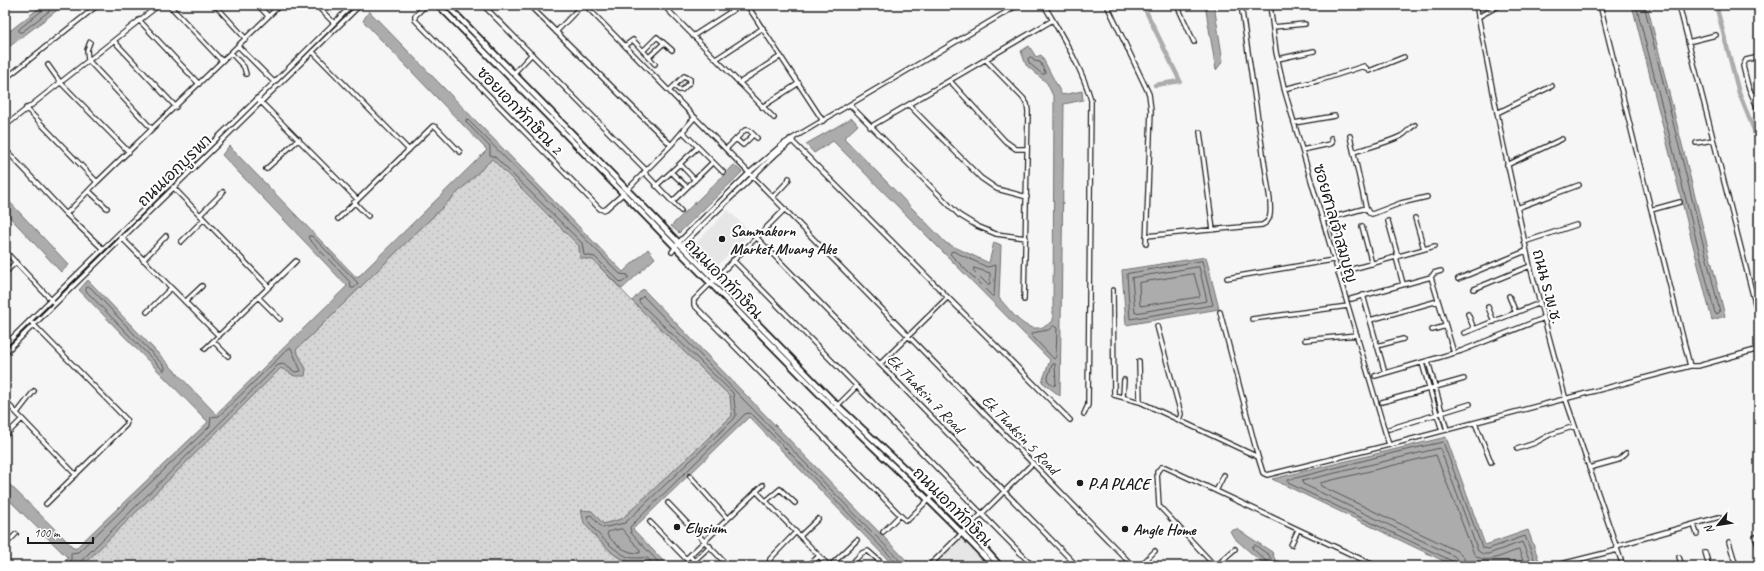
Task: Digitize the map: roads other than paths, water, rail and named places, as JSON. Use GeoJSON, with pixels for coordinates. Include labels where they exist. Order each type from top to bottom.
{"type":"FeatureCollection","features":[{"type":"Feature","properties":{"kind":"street"},"geometry":{"type":"LineString","coordinates":[[5,79],[98,5]]}},
{"type":"Feature","properties":{"kind":"street"},"geometry":{"type":"LineString","coordinates":[[5,126],[159,5]]}},
{"type":"Feature","properties":{"kind":"street"},"geometry":{"type":"LineString","coordinates":[[169,5],[222,61]]}},
{"type":"Feature","properties":{"kind":"street"},"geometry":{"type":"LineString","coordinates":[[215,5],[246,39]]}},
{"type":"Feature","properties":{"kind":"street"},"geometry":{"type":"LineString","coordinates":[[258,5],[268,16]]}},
{"type":"Feature","properties":{"kind":"street"},"geometry":{"type":"LineString","coordinates":[[66,214],[97,182],[280,5]]}},
{"type":"Feature","properties":{"kind":"street","name":"ถนนเอกบูรพา"},"geometry":{"type":"LineString","coordinates":[[5,345],[310,48],[352,5]]}},
{"type":"Feature","properties":{"kind":"street","name":"ถนนเอกบูรพา"},"geometry":{"type":"LineString","coordinates":[[5,353],[314,52],[360,5]]}},
{"type":"Feature","properties":{"kind":"street","name":"ซอยเอกทักษิณ 2"},"geometry":{"type":"LineString","coordinates":[[426,5],[415,16],[416,20],[600,209],[606,209],[624,193]]}},
{"type":"Feature","properties":{"kind":"street","name":"ถนนเอกทักษิณ"},"geometry":{"type":"LineString","coordinates":[[438,5],[835,407],[1000,566]]}},
{"type":"Feature","properties":{"kind":"street","name":"ถนนเอกทักษิณ"},"geometry":{"type":"LineString","coordinates":[[447,5],[714,278],[835,407],[933,495],[965,531],[993,566]]}},
{"type":"Feature","properties":{"kind":"street"},"geometry":{"type":"LineString","coordinates":[[483,5],[645,171],[656,186],[681,211]]}},
{"type":"Feature","properties":{"kind":"street"},"geometry":{"type":"LineString","coordinates":[[529,5],[671,145]]}},
{"type":"Feature","properties":{"kind":"street"},"geometry":{"type":"LineString","coordinates":[[556,32],[584,5]]}},
{"type":"Feature","properties":{"kind":"street","name":"Ek Thaksin 5 Road"},"geometry":{"type":"LineString","coordinates":[[584,5],[1133,566]]}},
{"type":"Feature","properties":{"kind":"street"},"geometry":{"type":"LineString","coordinates":[[663,5],[774,118]]}},
{"type":"Feature","properties":{"kind":"street"},"geometry":{"type":"LineString","coordinates":[[693,36],[741,5]]}},
{"type":"Feature","properties":{"kind":"street"},"geometry":{"type":"LineString","coordinates":[[747,5],[823,120]]}},
{"type":"Feature","properties":{"kind":"street"},"geometry":{"type":"LineString","coordinates":[[1003,5],[1007,12]]}},
{"type":"Feature","properties":{"kind":"street"},"geometry":{"type":"LineString","coordinates":[[677,248],[751,175],[791,140],[1018,5]]}},
{"type":"Feature","properties":{"kind":"street"},"geometry":{"type":"LineString","coordinates":[[1044,5],[1086,81],[1091,100],[1088,404],[1084,414]]}},
{"type":"Feature","properties":{"kind":"street"},"geometry":{"type":"LineString","coordinates":[[1107,5],[1149,94],[1151,110],[1146,244]]}},
{"type":"Feature","properties":{"kind":"street"},"geometry":{"type":"LineString","coordinates":[[1177,5],[1194,42]]}},
{"type":"Feature","properties":{"kind":"street"},"geometry":{"type":"LineString","coordinates":[[1146,236],[1262,225],[1267,223],[1270,219],[1270,200],[1241,5]]}},
{"type":"Feature","properties":{"kind":"street","name":"ซอยศาลเจ้าสมบุญ"},"geometry":{"type":"LineString","coordinates":[[1270,5],[1284,88],[1389,445]]}},
{"type":"Feature","properties":{"kind":"street","name":"ถนน ร.พ.ช."},"geometry":{"type":"LineString","coordinates":[[1476,5],[1526,251],[1566,400],[1623,566]]}},
{"type":"Feature","properties":{"kind":"street"},"geometry":{"type":"LineString","coordinates":[[1478,16],[1500,5]]}},
{"type":"Feature","properties":{"kind":"street"},"geometry":{"type":"LineString","coordinates":[[1600,5],[1690,366]]}},
{"type":"Feature","properties":{"kind":"street"},"geometry":{"type":"LineString","coordinates":[[1679,5],[1759,319]]}},
{"type":"Feature","properties":{"kind":"street"},"geometry":{"type":"LineString","coordinates":[[1756,5],[1759,20]]}},
{"type":"Feature","properties":{"kind":"street"},"geometry":{"type":"LineString","coordinates":[[319,8],[334,24]]}},
{"type":"Feature","properties":{"kind":"street"},"geometry":{"type":"LineString","coordinates":[[139,20],[199,84]]}},
{"type":"Feature","properties":{"kind":"street"},"geometry":{"type":"LineString","coordinates":[[870,126],[909,105],[1053,20]]}},
{"type":"Feature","properties":{"kind":"street"},"geometry":{"type":"LineString","coordinates":[[1273,28],[1306,24]]}},
{"type":"Feature","properties":{"kind":"street"},"geometry":{"type":"LineString","coordinates":[[716,59],[763,28]]}},
{"type":"Feature","properties":{"kind":"street"},"geometry":{"type":"LineString","coordinates":[[1688,42],[1716,35]]}},
{"type":"Feature","properties":{"kind":"street"},"geometry":{"type":"LineString","coordinates":[[642,51],[657,37],[672,50]]}},
{"type":"Feature","properties":{"kind":"street"},"geometry":{"type":"LineString","coordinates":[[625,46],[633,40],[655,64]]}},
{"type":"Feature","properties":{"kind":"street"},"geometry":{"type":"LineString","coordinates":[[114,41],[176,106]]}},
{"type":"Feature","properties":{"kind":"street"},"geometry":{"type":"LineString","coordinates":[[90,42],[87,50],[88,60],[152,129]]}},
{"type":"Feature","properties":{"kind":"street"},"geometry":{"type":"LineString","coordinates":[[649,58],[664,42]]}},
{"type":"Feature","properties":{"kind":"street"},"geometry":{"type":"LineString","coordinates":[[238,46],[274,82]]}},
{"type":"Feature","properties":{"kind":"street"},"geometry":{"type":"LineString","coordinates":[[310,48],[409,150]]}},
{"type":"Feature","properties":{"kind":"street"},"geometry":{"type":"LineString","coordinates":[[1278,59],[1314,51]]}},
{"type":"Feature","properties":{"kind":"street"},"geometry":{"type":"LineString","coordinates":[[231,52],[244,66],[246,74]]}},
{"type":"Feature","properties":{"kind":"street"},"geometry":{"type":"LineString","coordinates":[[510,77],[532,54]]}},
{"type":"Feature","properties":{"kind":"street"},"geometry":{"type":"LineString","coordinates":[[739,83],[781,56]]}},
{"type":"Feature","properties":{"kind":"street"},"geometry":{"type":"LineString","coordinates":[[1284,88],[1320,80],[1364,66],[1369,71],[1404,57]]}},
{"type":"Feature","properties":{"kind":"street"},"geometry":{"type":"LineString","coordinates":[[1759,57],[1744,62],[1745,72],[1752,95],[1759,111]]}},
{"type":"Feature","properties":{"kind":"street"},"geometry":{"type":"LineString","coordinates":[[986,60],[1027,104],[1024,300]]}},
{"type":"Feature","properties":{"kind":"street"},"geometry":{"type":"LineString","coordinates":[[48,65],[60,82],[129,152]]}},
{"type":"Feature","properties":{"kind":"street"},"geometry":{"type":"LineString","coordinates":[[669,91],[674,86],[684,76],[690,80],[690,82],[681,91],[674,86]]}},
{"type":"Feature","properties":{"kind":"street"},"geometry":{"type":"LineString","coordinates":[[950,81],[1005,141],[1016,149],[1027,149]]}},
{"type":"Feature","properties":{"kind":"street"},"geometry":{"type":"LineString","coordinates":[[762,107],[799,83]]}},
{"type":"Feature","properties":{"kind":"street"},"geometry":{"type":"LineString","coordinates":[[1497,113],[1552,86]]}},
{"type":"Feature","properties":{"kind":"street"},"geometry":{"type":"LineString","coordinates":[[1752,95],[1759,93]]}},
{"type":"Feature","properties":{"kind":"street"},"geometry":{"type":"LineString","coordinates":[[257,98],[299,139],[368,216]]}},
{"type":"Feature","properties":{"kind":"street"},"geometry":{"type":"LineString","coordinates":[[850,105],[959,215],[977,226],[996,234],[1026,238]]}},
{"type":"Feature","properties":{"kind":"street"},"geometry":{"type":"LineString","coordinates":[[909,105],[981,178],[997,189],[1026,197]]}},
{"type":"Feature","properties":{"kind":"street"},"geometry":{"type":"LineString","coordinates":[[26,108],[97,182]]}},
{"type":"Feature","properties":{"kind":"street"},"geometry":{"type":"LineString","coordinates":[[1294,122],[1335,116]]}},
{"type":"Feature","properties":{"kind":"street"},"geometry":{"type":"LineString","coordinates":[[624,193],[671,145],[695,117]]}},
{"type":"Feature","properties":{"kind":"street"},"geometry":{"type":"LineString","coordinates":[[1354,152],[1399,137],[1415,125]]}},
{"type":"Feature","properties":{"kind":"street"},"geometry":{"type":"LineString","coordinates":[[338,219],[434,126],[460,152]]}},
{"type":"Feature","properties":{"kind":"street"},"geometry":{"type":"LineString","coordinates":[[726,149],[747,129],[757,138]]}},
{"type":"Feature","properties":{"kind":"street"},"geometry":{"type":"LineString","coordinates":[[683,132],[723,172]]}},
{"type":"Feature","properties":{"kind":"street"},"geometry":{"type":"LineString","coordinates":[[1200,132],[1213,230]]}},
{"type":"Feature","properties":{"kind":"street"},"geometry":{"type":"LineString","coordinates":[[736,139],[743,145],[754,135]]}},
{"type":"Feature","properties":{"kind":"street"},"geometry":{"type":"LineString","coordinates":[[1350,136],[1366,208],[1372,214],[1391,206],[1427,197]]}},
{"type":"Feature","properties":{"kind":"street"},"geometry":{"type":"LineString","coordinates":[[1302,150],[1330,144],[1332,143],[1331,138]]}},
{"type":"Feature","properties":{"kind":"street"},"geometry":{"type":"LineString","coordinates":[[266,169],[299,139]]}},
{"type":"Feature","properties":{"kind":"street"},"geometry":{"type":"LineString","coordinates":[[1508,165],[1562,139]]}},
{"type":"Feature","properties":{"kind":"street"},"geometry":{"type":"LineString","coordinates":[[791,140],[1070,420]]}},
{"type":"Feature","properties":{"kind":"street"},"geometry":{"type":"LineString","coordinates":[[1696,143],[1713,140]]}},
{"type":"Feature","properties":{"kind":"street"},"geometry":{"type":"LineString","coordinates":[[656,186],[698,147]]}},
{"type":"Feature","properties":{"kind":"street"},"geometry":{"type":"LineString","coordinates":[[5,149],[66,214],[102,249]]}},
{"type":"Feature","properties":{"kind":"street"},"geometry":{"type":"LineString","coordinates":[[672,202],[713,162]]}},
{"type":"Feature","properties":{"kind":"street"},"geometry":{"type":"LineString","coordinates":[[680,164],[694,180]]}},
{"type":"Feature","properties":{"kind":"street"},"geometry":{"type":"LineString","coordinates":[[671,172],[687,187]]}},
{"type":"Feature","properties":{"kind":"street"},"geometry":{"type":"LineString","coordinates":[[773,197],[789,178]]}},
{"type":"Feature","properties":{"kind":"street"},"geometry":{"type":"LineString","coordinates":[[170,184],[270,287]]}},
{"type":"Feature","properties":{"kind":"street"},"geometry":{"type":"LineString","coordinates":[[1517,208],[1579,185]]}},
{"type":"Feature","properties":{"kind":"street"},"geometry":{"type":"LineString","coordinates":[[89,191],[107,208]]}},
{"type":"Feature","properties":{"kind":"street"},"geometry":{"type":"LineString","coordinates":[[200,215],[222,192]]}},
{"type":"Feature","properties":{"kind":"street"},"geometry":{"type":"LineString","coordinates":[[1651,210],[1680,202]]}},
{"type":"Feature","properties":{"kind":"street"},"geometry":{"type":"LineString","coordinates":[[1324,220],[1366,208]]}},
{"type":"Feature","properties":{"kind":"street"},"geometry":{"type":"LineString","coordinates":[[785,209],[757,238],[714,278],[694,300],[694,305],[905,520],[908,520],[933,495]]}},
{"type":"Feature","properties":{"kind":"street"},"geometry":{"type":"LineString","coordinates":[[1415,218],[1424,249]]}},
{"type":"Feature","properties":{"kind":"street"},"geometry":{"type":"LineString","coordinates":[[181,242],[204,219]]}},
{"type":"Feature","properties":{"kind":"street"},"geometry":{"type":"LineString","coordinates":[[1388,221],[1403,284]]}},
{"type":"Feature","properties":{"kind":"street"},"geometry":{"type":"LineString","coordinates":[[1524,242],[1576,225]]}},
{"type":"Feature","properties":{"kind":"street"},"geometry":{"type":"LineString","coordinates":[[1362,226],[1372,264]]}},
{"type":"Feature","properties":{"kind":"street"},"geometry":{"type":"LineString","coordinates":[[1333,227],[1346,271]]}},
{"type":"Feature","properties":{"kind":"street"},"geometry":{"type":"LineString","coordinates":[[118,234],[219,336]]}},
{"type":"Feature","properties":{"kind":"street"},"geometry":{"type":"LineString","coordinates":[[143,260],[166,236]]}},
{"type":"Feature","properties":{"kind":"street","name":"Ek Thaksin 7 Road"},"geometry":{"type":"LineString","coordinates":[[757,238],[1077,566]]}},
{"type":"Feature","properties":{"kind":"street"},"geometry":{"type":"LineString","coordinates":[[1338,273],[1435,246]]}},
{"type":"Feature","properties":{"kind":"street"},"geometry":{"type":"LineString","coordinates":[[5,251],[55,304]]}},
{"type":"Feature","properties":{"kind":"street"},"geometry":{"type":"LineString","coordinates":[[1458,279],[1526,251]]}},
{"type":"Feature","properties":{"kind":"street"},"geometry":{"type":"LineString","coordinates":[[733,260],[856,387],[1034,566]]}},
{"type":"Feature","properties":{"kind":"street"},"geometry":{"type":"LineString","coordinates":[[1227,278],[1334,260]]}},
{"type":"Feature","properties":{"kind":"street"},"geometry":{"type":"LineString","coordinates":[[205,349],[296,261]]}},
{"type":"Feature","properties":{"kind":"street"},"geometry":{"type":"LineString","coordinates":[[5,273],[16,262]]}},
{"type":"Feature","properties":{"kind":"street"},"geometry":{"type":"LineString","coordinates":[[1474,289],[1530,266]]}},
{"type":"Feature","properties":{"kind":"street"},"geometry":{"type":"LineString","coordinates":[[1352,298],[1431,277],[1434,273],[1441,271]]}},
{"type":"Feature","properties":{"kind":"street"},"geometry":{"type":"LineString","coordinates":[[1431,277],[1454,353]]}},
{"type":"Feature","properties":{"kind":"street"},"geometry":{"type":"LineString","coordinates":[[186,302],[202,286]]}},
{"type":"Feature","properties":{"kind":"street"},"geometry":{"type":"LineString","coordinates":[[147,312],[171,288]]}},
{"type":"Feature","properties":{"kind":"street"},"geometry":{"type":"LineString","coordinates":[[1113,290],[1114,395],[1123,396],[1140,402],[1258,457]]}},
{"type":"Feature","properties":{"kind":"street"},"geometry":{"type":"LineString","coordinates":[[1363,295],[1385,373]]}},
{"type":"Feature","properties":{"kind":"street"},"geometry":{"type":"LineString","coordinates":[[1509,296],[1516,313]]}},
{"type":"Feature","properties":{"kind":"street"},"geometry":{"type":"LineString","coordinates":[[258,297],[280,319]]}},
{"type":"Feature","properties":{"kind":"street"},"geometry":{"type":"LineString","coordinates":[[880,364],[947,298]]}},
{"type":"Feature","properties":{"kind":"street"},"geometry":{"type":"LineString","coordinates":[[1370,320],[1438,301]]}},
{"type":"Feature","properties":{"kind":"street"},"geometry":{"type":"LineString","coordinates":[[1464,334],[1540,304]]}},
{"type":"Feature","properties":{"kind":"street"},"geometry":{"type":"LineString","coordinates":[[1252,318],[1348,306]]}},
{"type":"Feature","properties":{"kind":"street"},"geometry":{"type":"LineString","coordinates":[[1488,307],[1494,322]]}},
{"type":"Feature","properties":{"kind":"street"},"geometry":{"type":"LineString","coordinates":[[1220,312],[1258,457],[1263,473],[1267,475],[1566,400],[1759,349]]}},
{"type":"Feature","properties":{"kind":"street"},"geometry":{"type":"LineString","coordinates":[[1468,314],[1474,329]]}},
{"type":"Feature","properties":{"kind":"street"},"geometry":{"type":"LineString","coordinates":[[1374,376],[1454,353],[1544,318]]}},
{"type":"Feature","properties":{"kind":"street"},"geometry":{"type":"LineString","coordinates":[[30,320],[126,419],[127,422],[126,426],[46,504]]}},
{"type":"Feature","properties":{"kind":"street"},"geometry":{"type":"LineString","coordinates":[[1157,326],[1180,414],[1179,420]]}},
{"type":"Feature","properties":{"kind":"street"},"geometry":{"type":"LineString","coordinates":[[1432,330],[1446,326]]}},
{"type":"Feature","properties":{"kind":"street"},"geometry":{"type":"LineString","coordinates":[[1305,340],[1357,335]]}},
{"type":"Feature","properties":{"kind":"street"},"geometry":{"type":"LineString","coordinates":[[1377,346],[1403,339]]}},
{"type":"Feature","properties":{"kind":"street"},"geometry":{"type":"LineString","coordinates":[[213,341],[228,356]]}},
{"type":"Feature","properties":{"kind":"street"},"geometry":{"type":"LineString","coordinates":[[1139,361],[1140,402]]}},
{"type":"Feature","properties":{"kind":"street"},"geometry":{"type":"LineString","coordinates":[[1428,361],[1448,430]]}},
{"type":"Feature","properties":{"kind":"street"},"geometry":{"type":"LineString","coordinates":[[1422,363],[1442,431]]}},
{"type":"Feature","properties":{"kind":"street"},"geometry":{"type":"LineString","coordinates":[[1382,402],[1464,379]]}},
{"type":"Feature","properties":{"kind":"street"},"geometry":{"type":"LineString","coordinates":[[1123,396],[1124,380]]}},
{"type":"Feature","properties":{"kind":"street"},"geometry":{"type":"LineString","coordinates":[[835,407],[856,387]]}},
{"type":"Feature","properties":{"kind":"street"},"geometry":{"type":"LineString","coordinates":[[17,413],[34,391]]}},
{"type":"Feature","properties":{"kind":"street"},"geometry":{"type":"LineString","coordinates":[[5,401],[76,475]]}},
{"type":"Feature","properties":{"kind":"street"},"geometry":{"type":"LineString","coordinates":[[1390,429],[1470,404]]}},
{"type":"Feature","properties":{"kind":"street"},"geometry":{"type":"LineString","coordinates":[[5,436],[22,419]]}},
{"type":"Feature","properties":{"kind":"street"},"geometry":{"type":"LineString","coordinates":[[1475,423],[1491,462]]}},
{"type":"Feature","properties":{"kind":"street"},"geometry":{"type":"LineString","coordinates":[[1517,449],[1536,443],[1551,434],[1575,426]]}},
{"type":"Feature","properties":{"kind":"street"},"geometry":{"type":"LineString","coordinates":[[1589,468],[1618,460],[1626,453]]}},
{"type":"Feature","properties":{"kind":"street"},"geometry":{"type":"LineString","coordinates":[[929,566],[1033,463]]}},
{"type":"Feature","properties":{"kind":"street"},"geometry":{"type":"LineString","coordinates":[[1235,548],[1216,566],[1159,506],[1158,472],[1161,467],[1165,467],[1374,566]]}},
{"type":"Feature","properties":{"kind":"street"},"geometry":{"type":"LineString","coordinates":[[1216,491],[1224,475]]}},
{"type":"Feature","properties":{"kind":"street"},"geometry":{"type":"LineString","coordinates":[[690,476],[728,518]]}},
{"type":"Feature","properties":{"kind":"street"},"geometry":{"type":"LineString","coordinates":[[650,522],[686,559],[763,485]]}},
{"type":"Feature","properties":{"kind":"street"},"geometry":{"type":"LineString","coordinates":[[766,501],[780,489],[795,503]]}},
{"type":"Feature","properties":{"kind":"street"},"geometry":{"type":"LineString","coordinates":[[756,491],[829,566],[857,540]]}},
{"type":"Feature","properties":{"kind":"street"},"geometry":{"type":"LineString","coordinates":[[668,502],[728,566]]}},
{"type":"Feature","properties":{"kind":"street"},"geometry":{"type":"LineString","coordinates":[[883,532],[900,515]]}},
{"type":"Feature","properties":{"kind":"street"},"geometry":{"type":"LineString","coordinates":[[1557,565],[1719,517]]}},
{"type":"Feature","properties":{"kind":"street"},"geometry":{"type":"LineString","coordinates":[[800,536],[818,519]]}},
{"type":"Feature","properties":{"kind":"street"},"geometry":{"type":"LineString","coordinates":[[1694,525],[1697,534]]}},
{"type":"Feature","properties":{"kind":"street"},"geometry":{"type":"LineString","coordinates":[[1291,545],[1298,530]]}},
{"type":"Feature","properties":{"kind":"street"},"geometry":{"type":"LineString","coordinates":[[769,566],[770,559],[796,532]]}},
{"type":"Feature","properties":{"kind":"street"},"geometry":{"type":"LineString","coordinates":[[5,545],[16,534]]}},
{"type":"Feature","properties":{"kind":"street"},"geometry":{"type":"LineString","coordinates":[[1756,537],[1759,547]]}},
{"type":"Feature","properties":{"kind":"street"},"geometry":{"type":"LineString","coordinates":[[1729,542],[1736,566]]}},
{"type":"Feature","properties":{"kind":"street"},"geometry":{"type":"LineString","coordinates":[[690,556],[694,561],[710,546]]}},
{"type":"Feature","properties":{"kind":"street"},"geometry":{"type":"LineString","coordinates":[[849,566],[862,553],[868,551],[885,566]]}},
{"type":"Feature","properties":{"kind":"street"},"geometry":{"type":"LineString","coordinates":[[1140,566],[1155,551]]}},
{"type":"Feature","properties":{"kind":"street"},"geometry":{"type":"LineString","coordinates":[[1705,552],[1709,566]]}},
{"type":"Feature","properties":{"kind":"street"},"geometry":{"type":"LineString","coordinates":[[808,566],[819,556]]}},
{"type":"Feature","properties":{"kind":"street"},"geometry":{"type":"LineString","coordinates":[[1679,557],[1682,566]]}},
{"type":"Feature","properties":{"kind":"water"},"geometry":{"type":"Polygon","coordinates":[[[43,5],[64,5],[5,50],[5,33],[43,5]]]}},
{"type":"Feature","properties":{"kind":"water"},"geometry":{"type":"Polygon","coordinates":[[[1205,5],[1214,5],[1223,61],[1216,70],[1205,5]]]}},
{"type":"Feature","properties":{"kind":"water"},"geometry":{"type":"Polygon","coordinates":[[[1632,5],[1647,5],[1725,316],[1712,320],[1632,5]]]}},
{"type":"Feature","properties":{"kind":"water"},"geometry":{"type":"Polygon","coordinates":[[[369,11],[623,272],[648,249],[655,258],[622,289],[593,260],[580,258],[579,246],[492,159],[296,350],[306,369],[305,376],[295,376],[281,368],[82,566],[60,566],[68,558],[5,496],[5,480],[75,549],[208,422],[79,290],[88,280],[216,414],[347,286],[222,155],[229,146],[357,278],[487,150],[363,21],[369,11]]]}},
{"type":"Feature","properties":{"kind":"water"},"geometry":{"type":"Polygon","coordinates":[[[1029,46],[1036,57],[1041,55],[1062,95],[1082,91],[1083,100],[1064,104],[1060,396],[1042,382],[1050,360],[833,141],[814,153],[806,144],[852,118],[858,125],[844,138],[946,243],[989,263],[994,242],[1001,245],[999,298],[1016,318],[1029,327],[1037,328],[1044,326],[1053,321],[1054,98],[1047,83],[1026,65],[1021,51],[1029,46]]]}},
{"type":"Feature","properties":{"kind":"water"},"geometry":{"type":"Polygon","coordinates":[[[734,165],[742,172],[679,233],[671,226],[734,165]]]}},
{"type":"Feature","properties":{"kind":"water"},"geometry":{"type":"Polygon","coordinates":[[[5,197],[69,265],[61,272],[5,212],[5,197]]]}},
{"type":"Feature","properties":{"kind":"water"},"geometry":{"type":"Polygon","coordinates":[[[1206,257],[1219,309],[1126,325],[1122,270],[1206,257]]]}},
{"type":"Feature","properties":{"kind":"water"},"geometry":{"type":"Polygon","coordinates":[[[643,289],[910,564],[908,566],[894,566],[749,417],[633,529],[668,566],[648,566],[647,562],[629,562],[615,555],[597,538],[584,523],[581,510],[592,511],[603,524],[622,519],[732,416],[730,396],[632,301],[643,289]]]}},
{"type":"Feature","properties":{"kind":"water"},"geometry":{"type":"Polygon","coordinates":[[[1446,437],[1485,545],[1528,530],[1541,566],[1454,566],[1272,479],[1446,437]]]}},
{"type":"Feature","properties":{"kind":"water"},"geometry":{"type":"Polygon","coordinates":[[[1237,529],[1272,552],[1275,560],[1290,566],[1266,566],[1234,538],[1230,531],[1237,529]]]}},
{"type":"Feature","properties":{"kind":"waterway"},"geometry":{"type":"LineString","coordinates":[[1143,5],[1180,81],[1155,85]]}},
{"type":"Feature","properties":{"kind":"waterway"},"geometry":{"type":"LineString","coordinates":[[1716,5],[1739,93],[1754,130],[1759,151]]}},
{"type":"Feature","properties":{"kind":"place","name":"Sammakorn Market Muang Ake"},"geometry":{"type":"Point","coordinates":[722,239]}},
{"type":"Feature","properties":{"kind":"place","name":"P.A PLACE"},"geometry":{"type":"Point","coordinates":[1080,483]}},
{"type":"Feature","properties":{"kind":"place","name":"Elysium"},"geometry":{"type":"Point","coordinates":[677,527]}},
{"type":"Feature","properties":{"kind":"place","name":"Angle Home"},"geometry":{"type":"Point","coordinates":[1125,529]}}]}
